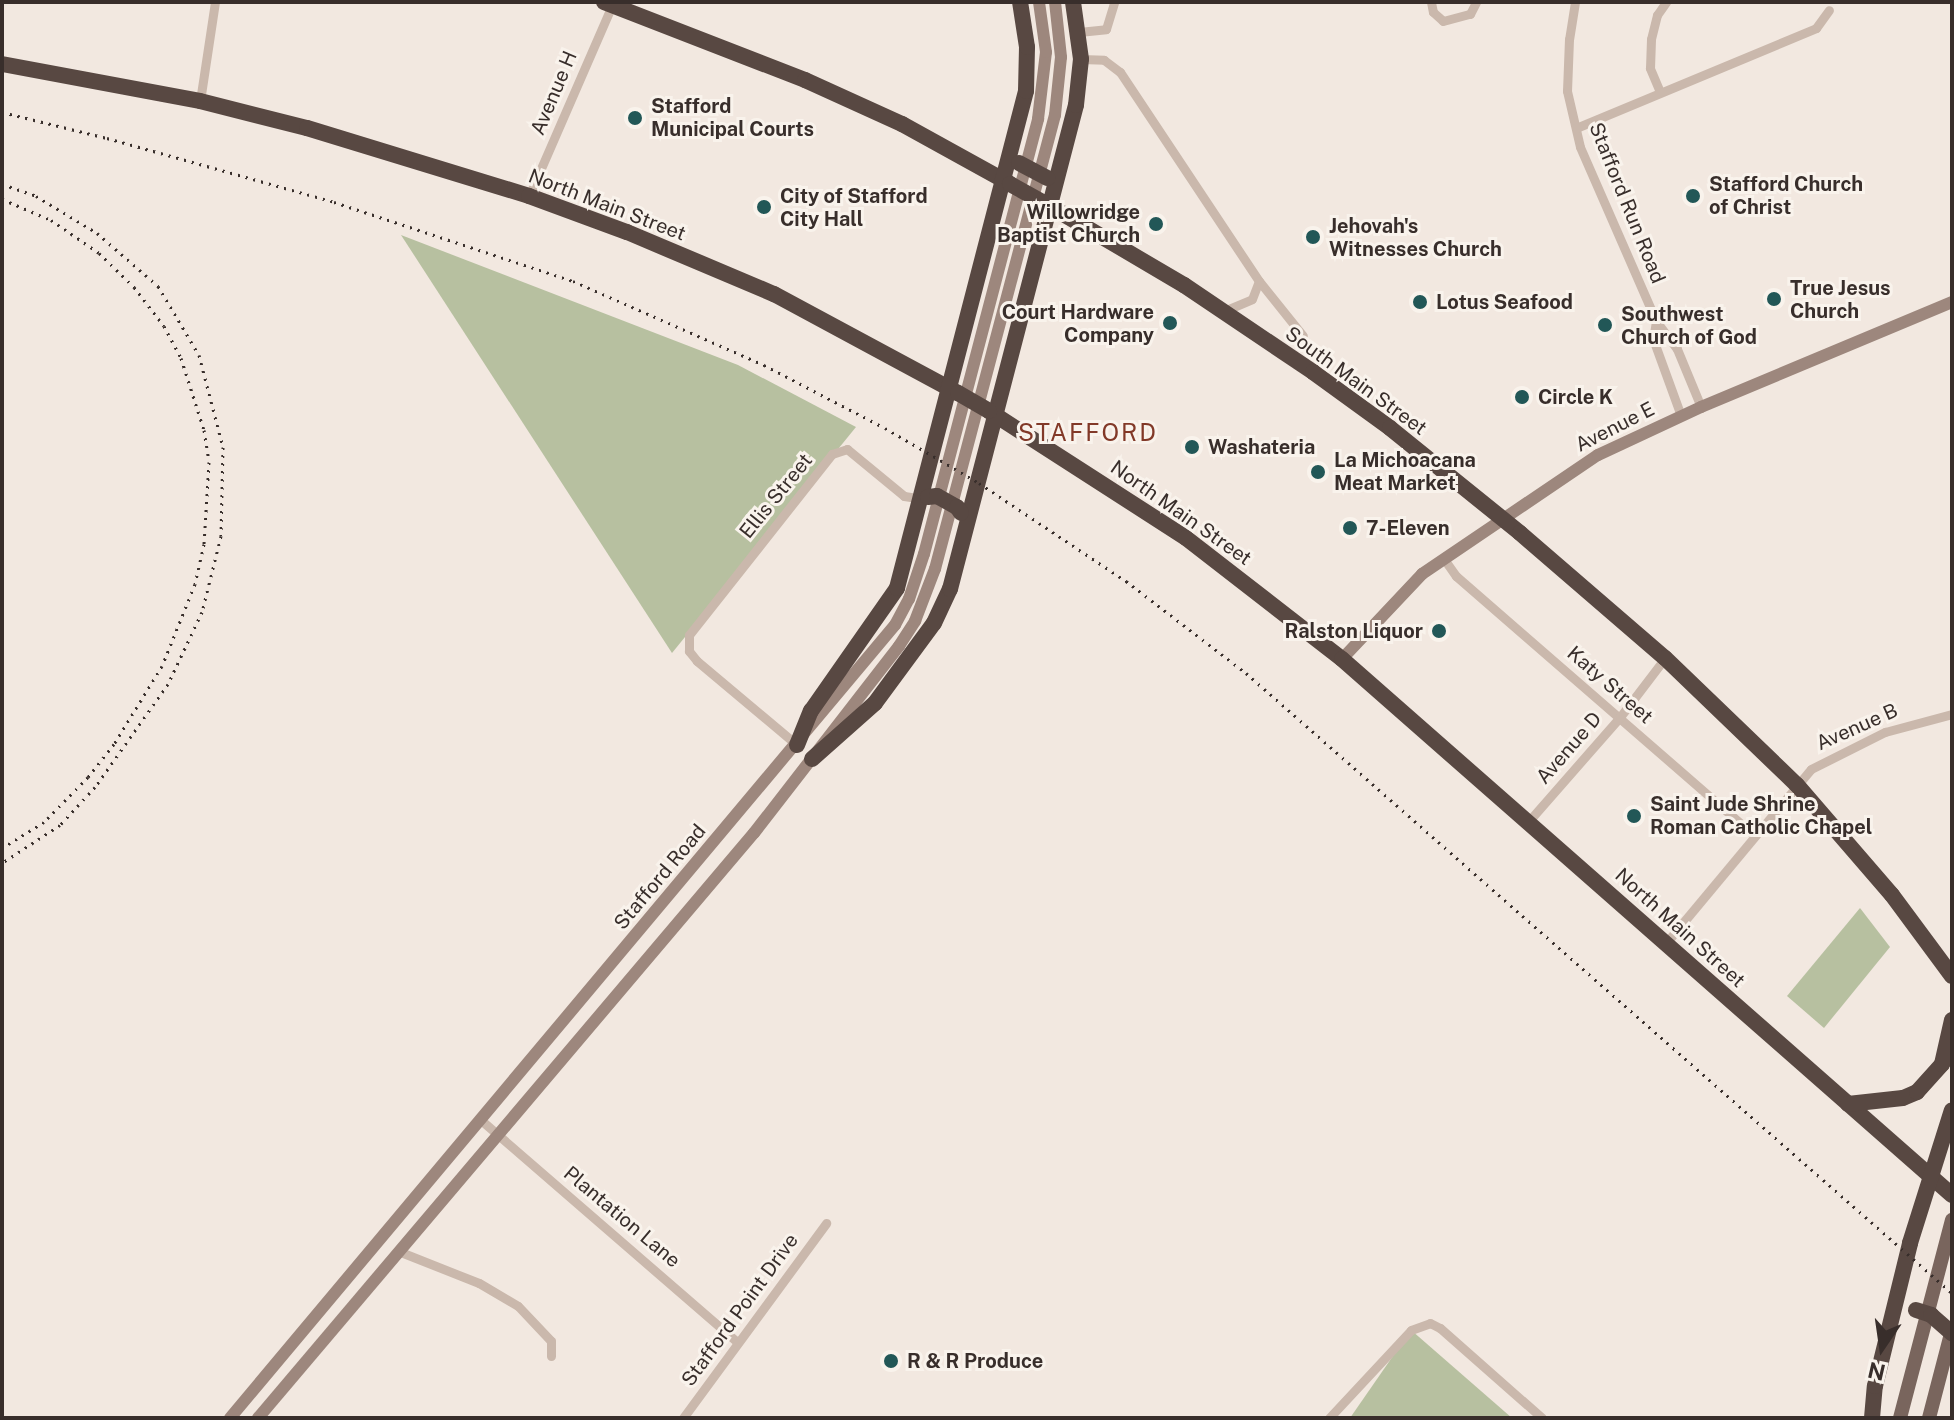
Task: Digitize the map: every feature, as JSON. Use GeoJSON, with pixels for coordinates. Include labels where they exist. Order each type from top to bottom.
{"type":"FeatureCollection","features":[{"type":"Feature","properties":{"kind":"highway"},"geometry":{"type":"LineString","coordinates":[[797,745],[811,711],[897,588],[953,390],[1026,91],[1028,64],[1020,2]]}},
{"type":"Feature","properties":{"kind":"highway"},"geometry":{"type":"LineString","coordinates":[[812,759],[875,703],[934,623],[950,589],[964,518],[1054,175],[1076,105],[1081,59],[1073,2]]}},
{"type":"Feature","properties":{"kind":"highway","name":"South Main Street"},"geometry":{"type":"LineString","coordinates":[[608,3],[805,80],[902,124],[1047,204],[1224,311],[1390,428],[1503,519],[1665,658],[1797,785],[1948,966]]}},
{"type":"Feature","properties":{"kind":"highway","name":"North Main Street"},"geometry":{"type":"LineString","coordinates":[[2,64],[200,101],[374,147],[529,196],[627,232],[774,294],[993,413],[1186,538],[1342,659],[1949,1193]]}},
{"type":"Feature","properties":{"kind":"highway"},"geometry":{"type":"LineString","coordinates":[[1013,147],[1019,163],[1054,175]]}},
{"type":"Feature","properties":{"kind":"highway"},"geometry":{"type":"LineString","coordinates":[[923,498],[937,496],[957,507],[964,518]]}},
{"type":"Feature","properties":{"kind":"highway"},"geometry":{"type":"LineString","coordinates":[[1948,966],[1952,992]]}},
{"type":"Feature","properties":{"kind":"highway"},"geometry":{"type":"LineString","coordinates":[[1848,1104],[1903,1098],[1917,1092],[1942,1064],[1952,1020]]}},
{"type":"Feature","properties":{"kind":"highway"},"geometry":{"type":"LineString","coordinates":[[1872,1418],[1891,1322],[1930,1176],[1952,1110]]}},
{"type":"Feature","properties":{"kind":"highway"},"geometry":{"type":"LineString","coordinates":[[1891,1322],[1916,1310],[1931,1315],[1952,1332]]}},
{"type":"Feature","properties":{"kind":"main road","name":"Stafford Road"},"geometry":{"type":"LineString","coordinates":[[230,1418],[880,647],[909,599],[1043,98],[1046,52],[1039,2]]}},
{"type":"Feature","properties":{"kind":"main road","name":"Stafford Road"},"geometry":{"type":"LineString","coordinates":[[258,1418],[812,759],[899,646],[927,595],[1007,299],[1060,86],[1061,57],[1055,2]]}},
{"type":"Feature","properties":{"kind":"main road","name":"Avenue E"},"geometry":{"type":"LineString","coordinates":[[1342,659],[1408,587],[1444,559],[1598,455],[1701,407],[1952,302]]}},
{"type":"Feature","properties":{"kind":"main road"},"geometry":{"type":"LineString","coordinates":[[1900,1418],[1952,1220]]}},
{"type":"Feature","properties":{"kind":"main road"},"geometry":{"type":"LineString","coordinates":[[1929,1418],[1952,1332]]}},
{"type":"Feature","properties":{"kind":"street"},"geometry":{"type":"LineString","coordinates":[[200,101],[215,2]]}},
{"type":"Feature","properties":{"kind":"street"},"geometry":{"type":"LineString","coordinates":[[1079,32],[1106,29],[1114,2]]}},
{"type":"Feature","properties":{"kind":"street"},"geometry":{"type":"LineString","coordinates":[[1431,2],[1433,12],[1443,21],[1470,14],[1476,2]]}},
{"type":"Feature","properties":{"kind":"street","name":"Stafford Run Road"},"geometry":{"type":"LineString","coordinates":[[1575,2],[1569,39],[1567,91],[1580,147],[1656,321],[1677,349],[1701,407]]}},
{"type":"Feature","properties":{"kind":"street"},"geometry":{"type":"LineString","coordinates":[[1660,92],[1650,68],[1651,39],[1657,15],[1666,2]]}},
{"type":"Feature","properties":{"kind":"street","name":"Avenue H"},"geometry":{"type":"LineString","coordinates":[[529,196],[608,3]]}},
{"type":"Feature","properties":{"kind":"street"},"geometry":{"type":"LineString","coordinates":[[1576,128],[1816,28],[1829,10]]}},
{"type":"Feature","properties":{"kind":"street"},"geometry":{"type":"LineString","coordinates":[[1081,59],[1104,60],[1120,72],[1259,281],[1303,336]]}},
{"type":"Feature","properties":{"kind":"street"},"geometry":{"type":"LineString","coordinates":[[1224,311],[1252,299],[1259,281]]}},
{"type":"Feature","properties":{"kind":"street","name":"Stafford Run Road"},"geometry":{"type":"LineString","coordinates":[[1656,321],[1653,339],[1681,416]]}},
{"type":"Feature","properties":{"kind":"street","name":"Ellis Street"},"geometry":{"type":"LineString","coordinates":[[797,745],[697,661],[689,651],[687,642],[692,628],[832,454],[847,449],[904,496],[923,498]]}},
{"type":"Feature","properties":{"kind":"street","name":"Katy Street"},"geometry":{"type":"LineString","coordinates":[[1444,559],[1456,576],[1755,836]]}},
{"type":"Feature","properties":{"kind":"street","name":"Avenue D"},"geometry":{"type":"LineString","coordinates":[[1528,822],[1620,717],[1665,658]]}},
{"type":"Feature","properties":{"kind":"street","name":"Avenue B"},"geometry":{"type":"LineString","coordinates":[[1666,943],[1817,764],[1885,732],[1952,714]]}},
{"type":"Feature","properties":{"kind":"street","name":"Plantation Lane"},"geometry":{"type":"LineString","coordinates":[[482,1121],[737,1342]]}},
{"type":"Feature","properties":{"kind":"street","name":"Stafford Point Drive"},"geometry":{"type":"LineString","coordinates":[[683,1418],[826,1223]]}},
{"type":"Feature","properties":{"kind":"street"},"geometry":{"type":"LineString","coordinates":[[398,1251],[479,1283],[518,1306],[551,1341],[551,1356]]}},
{"type":"Feature","properties":{"kind":"street"},"geometry":{"type":"LineString","coordinates":[[1329,1418],[1420,1324],[1430,1323],[1440,1328],[1542,1418]]}},
{"type":"Feature","properties":{"kind":"green space"},"geometry":{"type":"Polygon","coordinates":[[[401,235],[738,365],[856,427],[672,653],[401,235]]]}},
{"type":"Feature","properties":{"kind":"green space"},"geometry":{"type":"Polygon","coordinates":[[[1860,908],[1890,947],[1824,1028],[1787,996],[1860,908]]]}},
{"type":"Feature","properties":{"kind":"green space"},"geometry":{"type":"Polygon","coordinates":[[[1411,1330],[1512,1418],[1350,1418],[1411,1330]]]}},
{"type":"Feature","properties":{"kind":"railway"},"geometry":{"type":"LineString","coordinates":[[2,112],[334,202],[573,281],[764,365],[885,428],[979,483],[1126,581],[1246,673],[1952,1293]]}},
{"type":"Feature","properties":{"kind":"railway"},"geometry":{"type":"LineString","coordinates":[[2,184],[36,196],[97,233],[158,286],[199,355],[223,447],[221,536],[202,612],[168,684],[95,787],[60,825],[2,863]]}},
{"type":"Feature","properties":{"kind":"railway"},"geometry":{"type":"LineString","coordinates":[[2,199],[51,220],[99,253],[134,287],[164,326],[181,358],[204,430],[209,462],[204,544],[195,584],[162,666],[114,744],[88,777],[44,822],[2,848]]}},
{"type":"Feature","properties":{"kind":"place","name":"Stafford Municipal Courts"},"geometry":{"type":"Point","coordinates":[635,118]}},
{"type":"Feature","properties":{"kind":"place","name":"Stafford Church of Christ"},"geometry":{"type":"Point","coordinates":[1693,196]}},
{"type":"Feature","properties":{"kind":"place","name":"City of Stafford City Hall"},"geometry":{"type":"Point","coordinates":[764,207]}},
{"type":"Feature","properties":{"kind":"place","name":"Willowridge Baptist Church"},"geometry":{"type":"Point","coordinates":[1156,224]}},
{"type":"Feature","properties":{"kind":"place","name":"Jehovah's Witnesses Church"},"geometry":{"type":"Point","coordinates":[1313,237]}},
{"type":"Feature","properties":{"kind":"place","name":"True Jesus Church"},"geometry":{"type":"Point","coordinates":[1774,299]}},
{"type":"Feature","properties":{"kind":"place","name":"Lotus Seafood"},"geometry":{"type":"Point","coordinates":[1420,302]}},
{"type":"Feature","properties":{"kind":"place","name":"Court Hardware Company"},"geometry":{"type":"Point","coordinates":[1170,323]}},
{"type":"Feature","properties":{"kind":"place","name":"Southwest Church of God"},"geometry":{"type":"Point","coordinates":[1605,325]}},
{"type":"Feature","properties":{"kind":"place","name":"Circle K"},"geometry":{"type":"Point","coordinates":[1522,397]}},
{"type":"Feature","properties":{"kind":"place","name":"Washateria"},"geometry":{"type":"Point","coordinates":[1192,447]}},
{"type":"Feature","properties":{"kind":"place","name":"La Michoacana Meat Market"},"geometry":{"type":"Point","coordinates":[1318,472]}},
{"type":"Feature","properties":{"kind":"place","name":"7-Eleven"},"geometry":{"type":"Point","coordinates":[1350,528]}},
{"type":"Feature","properties":{"kind":"place","name":"Ralston Liquor"},"geometry":{"type":"Point","coordinates":[1439,631]}},
{"type":"Feature","properties":{"kind":"place","name":"Saint Jude Shrine Roman Catholic Chapel"},"geometry":{"type":"Point","coordinates":[1634,816]}},
{"type":"Feature","properties":{"kind":"place","name":"R & R Produce"},"geometry":{"type":"Point","coordinates":[891,1361]}},
{"type":"Feature","properties":{"kind":"district","name":"STAFFORD"},"geometry":{"type":"Point","coordinates":[1088,433]}}]}
